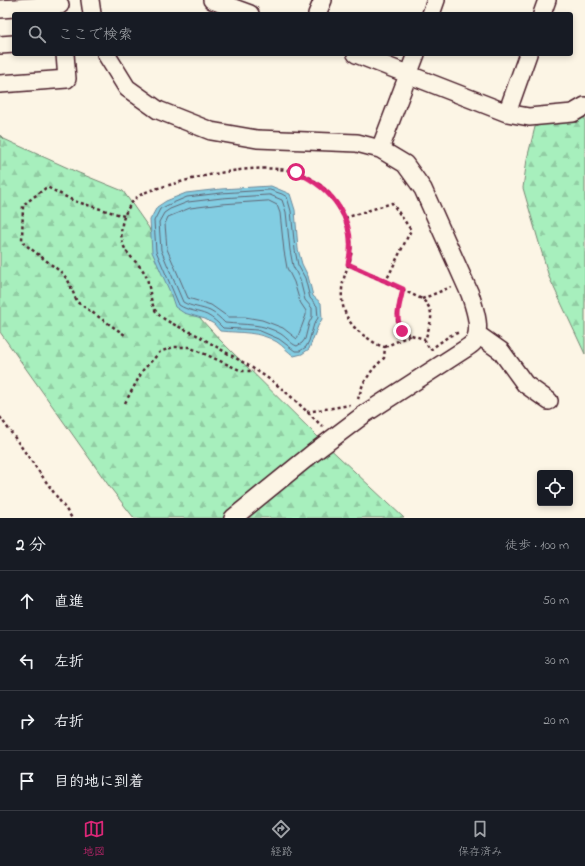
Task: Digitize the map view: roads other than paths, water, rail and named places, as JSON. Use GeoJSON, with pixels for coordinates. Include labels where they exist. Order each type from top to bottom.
{"type":"FeatureCollection","features":[{"type":"Feature","properties":{"kind":"street"},"geometry":{"type":"LineString","coordinates":[[90,0],[92,12]]}},
{"type":"Feature","properties":{"kind":"street"},"geometry":{"type":"LineString","coordinates":[[215,0],[245,12]]}},
{"type":"Feature","properties":{"kind":"street"},"geometry":{"type":"LineString","coordinates":[[318,12],[323,0]]}},
{"type":"Feature","properties":{"kind":"street"},"geometry":{"type":"LineString","coordinates":[[432,12],[436,0]]}},
{"type":"Feature","properties":{"kind":"street"},"geometry":{"type":"LineString","coordinates":[[543,12],[547,0]]}},
{"type":"Feature","properties":{"kind":"street"},"geometry":{"type":"LineString","coordinates":[[0,9],[60,6]]}},
{"type":"Feature","properties":{"kind":"street"},"geometry":{"type":"LineString","coordinates":[[0,45],[12,44]]}},
{"type":"Feature","properties":{"kind":"street"},"geometry":{"type":"LineString","coordinates":[[0,84],[67,79],[65,56]]}},
{"type":"Feature","properties":{"kind":"street"},"geometry":{"type":"LineString","coordinates":[[107,56],[127,88],[158,110],[211,131],[257,139],[357,143],[380,149],[405,164],[423,189],[476,310],[477,334],[474,342],[366,413],[233,518]]}},
{"type":"Feature","properties":{"kind":"street"},"geometry":{"type":"LineString","coordinates":[[361,56],[507,113],[529,117],[573,113],[585,106]]}},
{"type":"Feature","properties":{"kind":"street"},"geometry":{"type":"LineString","coordinates":[[380,149],[415,56]]}},
{"type":"Feature","properties":{"kind":"street"},"geometry":{"type":"LineString","coordinates":[[507,113],[527,56]]}},
{"type":"Feature","properties":{"kind":"street"},"geometry":{"type":"LineString","coordinates":[[477,334],[501,351],[525,384],[549,401]]}},
{"type":"Feature","properties":{"kind":"water"},"geometry":{"type":"Polygon","coordinates":[[[271,186],[290,194],[295,210],[298,249],[302,264],[308,276],[313,296],[321,303],[322,319],[309,349],[302,354],[294,356],[270,338],[249,333],[220,331],[214,324],[205,319],[184,313],[175,307],[152,252],[150,220],[157,207],[166,201],[186,193],[271,186]]]}}]}
